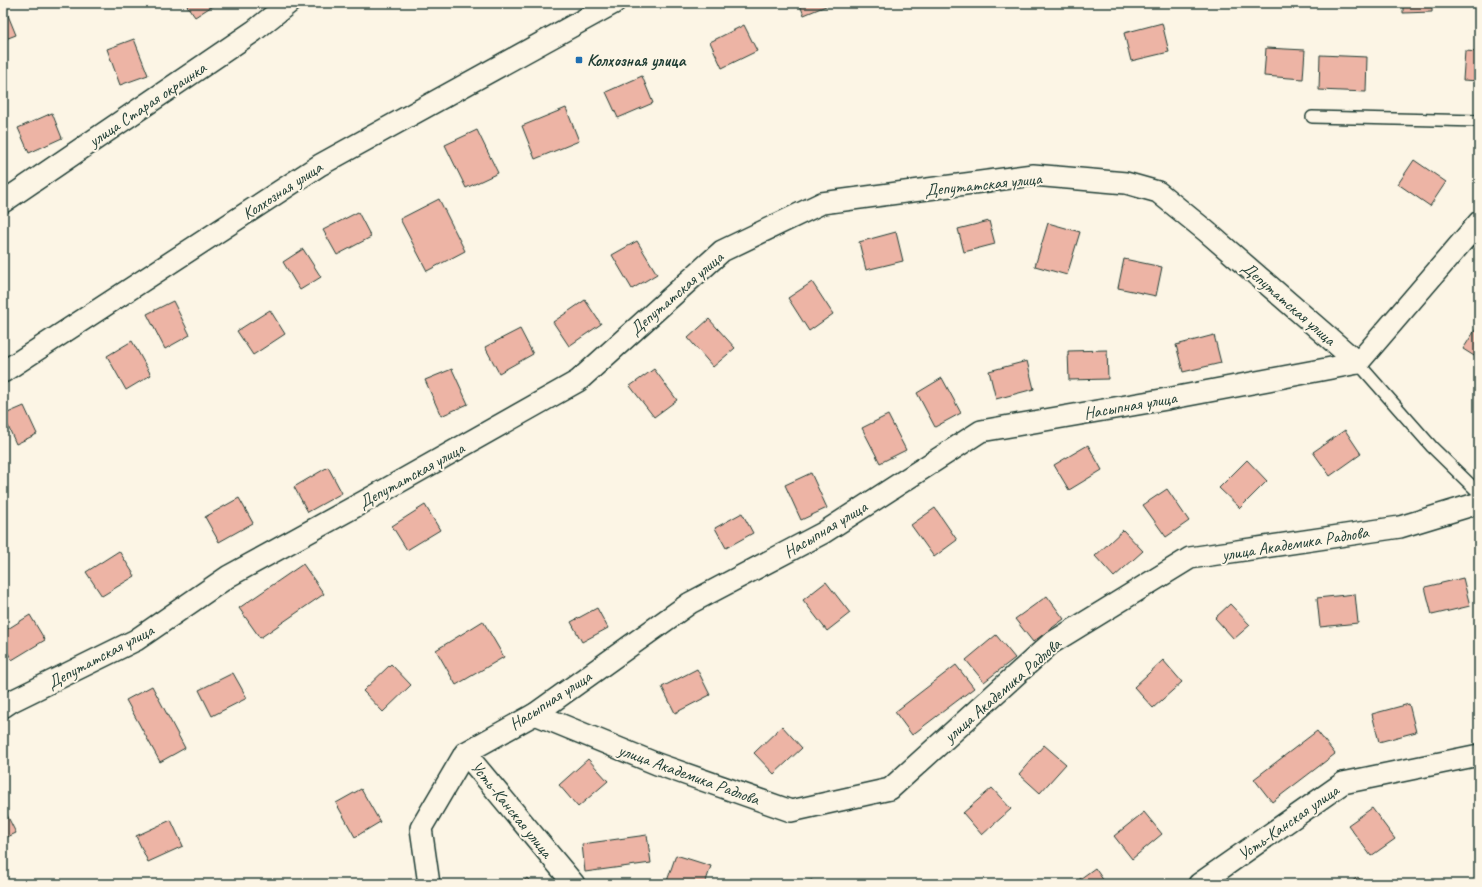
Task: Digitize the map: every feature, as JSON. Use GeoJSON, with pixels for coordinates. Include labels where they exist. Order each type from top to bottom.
{"type":"FeatureCollection","features":[{"type":"Feature","properties":{"kind":"street","name":"улица Старая окраинка"},"geometry":{"type":"LineString","coordinates":[[3,202],[254,31],[289,3]]}},
{"type":"Feature","properties":{"kind":"street","name":"Колхозная улица"},"geometry":{"type":"LineString","coordinates":[[3,372],[320,166],[614,3]]}},
{"type":"Feature","properties":{"kind":"street","name":"Депутатская улица"},"geometry":{"type":"LineString","coordinates":[[3,707],[136,640],[229,576],[578,381],[722,251],[822,203],[1033,175],[1126,183],[1158,192],[1206,231],[1358,363]]}},
{"type":"Feature","properties":{"kind":"street"},"geometry":{"type":"LineString","coordinates":[[1358,363],[1479,222]]}},
{"type":"Feature","properties":{"kind":"street","name":"Насыпная улица"},"geometry":{"type":"LineString","coordinates":[[465,753],[535,714],[690,603],[823,533],[981,431],[1167,399],[1358,363]]}},
{"type":"Feature","properties":{"kind":"street","name":"улица Академика Радлова"},"geometry":{"type":"LineString","coordinates":[[535,714],[658,764],[791,812],[890,789],[1050,644],[1190,558],[1400,527],[1479,503]]}},
{"type":"Feature","properties":{"kind":"street"},"geometry":{"type":"LineString","coordinates":[[429,884],[421,828],[465,753]]}},
{"type":"Feature","properties":{"kind":"street","name":"Усть-Канская улица"},"geometry":{"type":"LineString","coordinates":[[465,753],[574,884]]}},
{"type":"Feature","properties":{"kind":"street","name":"Усть-Канская улица"},"geometry":{"type":"LineString","coordinates":[[1199,884],[1343,783],[1479,755]]}},
{"type":"Feature","properties":{"kind":"lane"},"geometry":{"type":"LineString","coordinates":[[1312,117],[1479,121]]}},
{"type":"Feature","properties":{"kind":"lane"},"geometry":{"type":"LineString","coordinates":[[1358,363],[1432,447],[1479,493]]}},
{"type":"Feature","properties":{"kind":"building"},"geometry":{"type":"Polygon","coordinates":[[[3,3],[16,35],[3,40],[3,3]]]}},
{"type":"Feature","properties":{"kind":"building"},"geometry":{"type":"Polygon","coordinates":[[[185,3],[217,3],[195,17],[185,3]]]}},
{"type":"Feature","properties":{"kind":"building"},"geometry":{"type":"Polygon","coordinates":[[[799,3],[833,3],[804,15],[799,3]]]}},
{"type":"Feature","properties":{"kind":"building"},"geometry":{"type":"Polygon","coordinates":[[[1403,3],[1432,3],[1432,12],[1403,13],[1403,3]]]}},
{"type":"Feature","properties":{"kind":"building"},"geometry":{"type":"Polygon","coordinates":[[[1162,23],[1169,52],[1131,61],[1124,33],[1162,23]]]}},
{"type":"Feature","properties":{"kind":"building"},"geometry":{"type":"Polygon","coordinates":[[[744,25],[757,51],[722,68],[710,42],[744,25]]]}},
{"type":"Feature","properties":{"kind":"building"},"geometry":{"type":"Polygon","coordinates":[[[134,39],[148,75],[120,85],[107,49],[134,39]]]}},
{"type":"Feature","properties":{"kind":"building"},"geometry":{"type":"Polygon","coordinates":[[[1266,48],[1305,50],[1303,79],[1264,76],[1266,48]]]}},
{"type":"Feature","properties":{"kind":"building"},"geometry":{"type":"Polygon","coordinates":[[[1465,51],[1479,52],[1479,81],[1463,80],[1465,51]]]}},
{"type":"Feature","properties":{"kind":"building"},"geometry":{"type":"Polygon","coordinates":[[[1320,55],[1367,57],[1366,92],[1319,90],[1320,55]]]}},
{"type":"Feature","properties":{"kind":"building"},"geometry":{"type":"Polygon","coordinates":[[[642,76],[653,103],[618,118],[606,92],[642,76]]]}},
{"type":"Feature","properties":{"kind":"building"},"geometry":{"type":"Polygon","coordinates":[[[566,108],[579,141],[535,159],[522,126],[566,108]]]}},
{"type":"Feature","properties":{"kind":"building"},"geometry":{"type":"Polygon","coordinates":[[[52,113],[62,138],[29,153],[18,128],[52,113]]]}},
{"type":"Feature","properties":{"kind":"building"},"geometry":{"type":"Polygon","coordinates":[[[477,130],[498,173],[466,188],[445,145],[477,130]]]}},
{"type":"Feature","properties":{"kind":"building"},"geometry":{"type":"Polygon","coordinates":[[[1414,160],[1446,182],[1430,206],[1398,184],[1414,160]]]}},
{"type":"Feature","properties":{"kind":"building"},"geometry":{"type":"Polygon","coordinates":[[[439,199],[465,251],[427,271],[400,219],[439,199]]]}},
{"type":"Feature","properties":{"kind":"building"},"geometry":{"type":"Polygon","coordinates":[[[358,212],[371,237],[337,255],[323,230],[358,212]]]}},
{"type":"Feature","properties":{"kind":"building"},"geometry":{"type":"Polygon","coordinates":[[[989,221],[995,244],[964,252],[958,229],[989,221]]]}},
{"type":"Feature","properties":{"kind":"building"},"geometry":{"type":"Polygon","coordinates":[[[1048,223],[1080,232],[1067,275],[1035,266],[1048,223]]]}},
{"type":"Feature","properties":{"kind":"building"},"geometry":{"type":"Polygon","coordinates":[[[896,232],[903,261],[866,270],[859,242],[896,232]]]}},
{"type":"Feature","properties":{"kind":"building"},"geometry":{"type":"Polygon","coordinates":[[[637,241],[657,274],[632,289],[612,255],[637,241]]]}},
{"type":"Feature","properties":{"kind":"building"},"geometry":{"type":"Polygon","coordinates":[[[303,249],[321,277],[300,290],[283,262],[303,249]]]}},
{"type":"Feature","properties":{"kind":"building"},"geometry":{"type":"Polygon","coordinates":[[[1124,259],[1162,267],[1156,296],[1118,288],[1124,259]]]}},
{"type":"Feature","properties":{"kind":"building"},"geometry":{"type":"Polygon","coordinates":[[[812,282],[833,314],[809,331],[788,298],[812,282]]]}},
{"type":"Feature","properties":{"kind":"building"},"geometry":{"type":"Polygon","coordinates":[[[585,300],[601,324],[569,346],[553,322],[585,300]]]}},
{"type":"Feature","properties":{"kind":"building"},"geometry":{"type":"Polygon","coordinates":[[[173,301],[190,335],[165,349],[147,314],[173,301]]]}},
{"type":"Feature","properties":{"kind":"building"},"geometry":{"type":"Polygon","coordinates":[[[270,310],[285,334],[253,355],[237,331],[270,310]]]}},
{"type":"Feature","properties":{"kind":"building"},"geometry":{"type":"Polygon","coordinates":[[[709,319],[735,348],[713,367],[688,338],[709,319]]]}},
{"type":"Feature","properties":{"kind":"building"},"geometry":{"type":"Polygon","coordinates":[[[1479,324],[1479,359],[1463,349],[1479,324]]]}},
{"type":"Feature","properties":{"kind":"building"},"geometry":{"type":"Polygon","coordinates":[[[520,329],[533,354],[499,373],[485,347],[520,329]]]}},
{"type":"Feature","properties":{"kind":"building"},"geometry":{"type":"Polygon","coordinates":[[[1214,335],[1221,363],[1183,372],[1176,345],[1214,335]]]}},
{"type":"Feature","properties":{"kind":"building"},"geometry":{"type":"Polygon","coordinates":[[[132,341],[151,375],[126,390],[107,356],[132,341]]]}},
{"type":"Feature","properties":{"kind":"building"},"geometry":{"type":"Polygon","coordinates":[[[1107,350],[1108,379],[1069,380],[1068,351],[1107,350]]]}},
{"type":"Feature","properties":{"kind":"building"},"geometry":{"type":"Polygon","coordinates":[[[1027,361],[1034,389],[996,399],[989,371],[1027,361]]]}},
{"type":"Feature","properties":{"kind":"building"},"geometry":{"type":"Polygon","coordinates":[[[452,369],[468,404],[441,416],[425,380],[452,369]]]}},
{"type":"Feature","properties":{"kind":"building"},"geometry":{"type":"Polygon","coordinates":[[[654,369],[677,400],[654,417],[630,386],[654,369]]]}},
{"type":"Feature","properties":{"kind":"building"},"geometry":{"type":"Polygon","coordinates":[[[942,378],[961,413],[935,427],[917,393],[942,378]]]}},
{"type":"Feature","properties":{"kind":"building"},"geometry":{"type":"Polygon","coordinates":[[[24,406],[37,434],[16,444],[3,415],[24,406]]]}},
{"type":"Feature","properties":{"kind":"building"},"geometry":{"type":"Polygon","coordinates":[[[888,415],[906,450],[880,463],[862,428],[888,415]]]}},
{"type":"Feature","properties":{"kind":"building"},"geometry":{"type":"Polygon","coordinates":[[[1345,430],[1361,454],[1330,476],[1313,452],[1345,430]]]}},
{"type":"Feature","properties":{"kind":"building"},"geometry":{"type":"Polygon","coordinates":[[[1088,445],[1102,470],[1069,490],[1054,465],[1088,445]]]}},
{"type":"Feature","properties":{"kind":"building"},"geometry":{"type":"Polygon","coordinates":[[[1247,460],[1267,481],[1240,508],[1219,488],[1247,460]]]}},
{"type":"Feature","properties":{"kind":"building"},"geometry":{"type":"Polygon","coordinates":[[[328,467],[342,493],[308,512],[294,487],[328,467]]]}},
{"type":"Feature","properties":{"kind":"building"},"geometry":{"type":"Polygon","coordinates":[[[811,473],[827,508],[801,520],[785,485],[811,473]]]}},
{"type":"Feature","properties":{"kind":"building"},"geometry":{"type":"Polygon","coordinates":[[[1167,489],[1189,521],[1166,537],[1143,505],[1167,489]]]}},
{"type":"Feature","properties":{"kind":"building"},"geometry":{"type":"Polygon","coordinates":[[[239,498],[253,523],[219,542],[205,517],[239,498]]]}},
{"type":"Feature","properties":{"kind":"building"},"geometry":{"type":"Polygon","coordinates":[[[425,505],[440,530],[407,550],[392,526],[425,505]]]}},
{"type":"Feature","properties":{"kind":"building"},"geometry":{"type":"Polygon","coordinates":[[[935,508],[957,540],[934,557],[911,525],[935,508]]]}},
{"type":"Feature","properties":{"kind":"building"},"geometry":{"type":"Polygon","coordinates":[[[742,513],[753,533],[726,548],[715,528],[742,513]]]}},
{"type":"Feature","properties":{"kind":"building"},"geometry":{"type":"Polygon","coordinates":[[[1123,530],[1143,551],[1114,577],[1095,556],[1123,530]]]}},
{"type":"Feature","properties":{"kind":"building"},"geometry":{"type":"Polygon","coordinates":[[[119,551],[135,576],[102,596],[86,572],[119,551]]]}},
{"type":"Feature","properties":{"kind":"building"},"geometry":{"type":"Polygon","coordinates":[[[303,564],[324,594],[260,638],[239,608],[303,564]]]}},
{"type":"Feature","properties":{"kind":"building"},"geometry":{"type":"Polygon","coordinates":[[[1463,578],[1470,606],[1432,615],[1425,587],[1463,578]]]}},
{"type":"Feature","properties":{"kind":"building"},"geometry":{"type":"Polygon","coordinates":[[[826,582],[850,613],[827,631],[803,600],[826,582]]]}},
{"type":"Feature","properties":{"kind":"building"},"geometry":{"type":"Polygon","coordinates":[[[1355,594],[1358,623],[1320,627],[1317,598],[1355,594]]]}},
{"type":"Feature","properties":{"kind":"building"},"geometry":{"type":"Polygon","coordinates":[[[1047,596],[1064,619],[1033,642],[1015,619],[1047,596]]]}},
{"type":"Feature","properties":{"kind":"building"},"geometry":{"type":"Polygon","coordinates":[[[1230,604],[1250,625],[1234,639],[1215,618],[1230,604]]]}},
{"type":"Feature","properties":{"kind":"building"},"geometry":{"type":"Polygon","coordinates":[[[597,608],[608,628],[582,642],[571,622],[597,608]]]}},
{"type":"Feature","properties":{"kind":"building"},"geometry":{"type":"Polygon","coordinates":[[[30,615],[45,640],[12,660],[3,645],[3,632],[30,615]]]}},
{"type":"Feature","properties":{"kind":"building"},"geometry":{"type":"Polygon","coordinates":[[[483,621],[504,657],[456,685],[436,650],[483,621]]]}},
{"type":"Feature","properties":{"kind":"building"},"geometry":{"type":"Polygon","coordinates":[[[996,635],[1015,658],[984,682],[966,660],[996,635]]]}},
{"type":"Feature","properties":{"kind":"building"},"geometry":{"type":"Polygon","coordinates":[[[1163,660],[1182,682],[1153,708],[1134,687],[1163,660]]]}},
{"type":"Feature","properties":{"kind":"building"},"geometry":{"type":"Polygon","coordinates":[[[391,664],[411,685],[383,712],[363,691],[391,664]]]}},
{"type":"Feature","properties":{"kind":"building"},"geometry":{"type":"Polygon","coordinates":[[[956,665],[974,688],[912,735],[895,712],[956,665]]]}},
{"type":"Feature","properties":{"kind":"building"},"geometry":{"type":"Polygon","coordinates":[[[697,669],[710,695],[675,713],[662,687],[697,669]]]}},
{"type":"Feature","properties":{"kind":"building"},"geometry":{"type":"Polygon","coordinates":[[[233,673],[247,698],[212,716],[199,690],[233,673]]]}},
{"type":"Feature","properties":{"kind":"building"},"geometry":{"type":"Polygon","coordinates":[[[152,686],[185,748],[160,762],[126,700],[152,686]]]}},
{"type":"Feature","properties":{"kind":"building"},"geometry":{"type":"Polygon","coordinates":[[[1409,704],[1416,732],[1379,742],[1372,714],[1409,704]]]}},
{"type":"Feature","properties":{"kind":"building"},"geometry":{"type":"Polygon","coordinates":[[[782,726],[802,748],[774,774],[754,753],[782,726]]]}},
{"type":"Feature","properties":{"kind":"building"},"geometry":{"type":"Polygon","coordinates":[[[1317,731],[1335,754],[1272,802],[1254,779],[1317,731]]]}},
{"type":"Feature","properties":{"kind":"building"},"geometry":{"type":"Polygon","coordinates":[[[1044,745],[1066,764],[1040,793],[1019,774],[1044,745]]]}},
{"type":"Feature","properties":{"kind":"building"},"geometry":{"type":"Polygon","coordinates":[[[588,759],[608,781],[578,807],[559,785],[588,759]]]}},
{"type":"Feature","properties":{"kind":"building"},"geometry":{"type":"Polygon","coordinates":[[[992,788],[1011,809],[982,835],[963,813],[992,788]]]}},
{"type":"Feature","properties":{"kind":"building"},"geometry":{"type":"Polygon","coordinates":[[[361,789],[380,822],[355,837],[336,803],[361,789]]]}},
{"type":"Feature","properties":{"kind":"building"},"geometry":{"type":"Polygon","coordinates":[[[3,807],[16,833],[3,839],[3,807]]]}},
{"type":"Feature","properties":{"kind":"building"},"geometry":{"type":"Polygon","coordinates":[[[1372,808],[1395,839],[1371,856],[1348,825],[1372,808]]]}},
{"type":"Feature","properties":{"kind":"building"},"geometry":{"type":"Polygon","coordinates":[[[1144,812],[1162,834],[1132,859],[1114,836],[1144,812]]]}},
{"type":"Feature","properties":{"kind":"building"},"geometry":{"type":"Polygon","coordinates":[[[171,820],[183,846],[148,862],[136,836],[171,820]]]}},
{"type":"Feature","properties":{"kind":"building"},"geometry":{"type":"Polygon","coordinates":[[[647,835],[651,863],[585,872],[582,844],[647,835]]]}},
{"type":"Feature","properties":{"kind":"building"},"geometry":{"type":"Polygon","coordinates":[[[676,855],[711,866],[705,884],[677,884],[667,881],[676,855]]]}},
{"type":"Feature","properties":{"kind":"building"},"geometry":{"type":"Polygon","coordinates":[[[1095,868],[1106,884],[1073,884],[1095,868]]]}},
{"type":"Feature","properties":{"kind":"building"},"geometry":{"type":"Polygon","coordinates":[[[1358,877],[1363,884],[1348,884],[1358,877]]]}},
{"type":"Feature","properties":{"kind":"building"},"geometry":{"type":"Polygon","coordinates":[[[527,878],[532,884],[520,884],[527,878]]]}},
{"type":"Feature","properties":{"kind":"building"},"geometry":{"type":"Polygon","coordinates":[[[812,880],[813,884],[794,884],[812,880]]]}},
{"type":"Feature","properties":{"kind":"place","name":"Колхозная улица"},"geometry":{"type":"Point","coordinates":[579,60]}}]}
